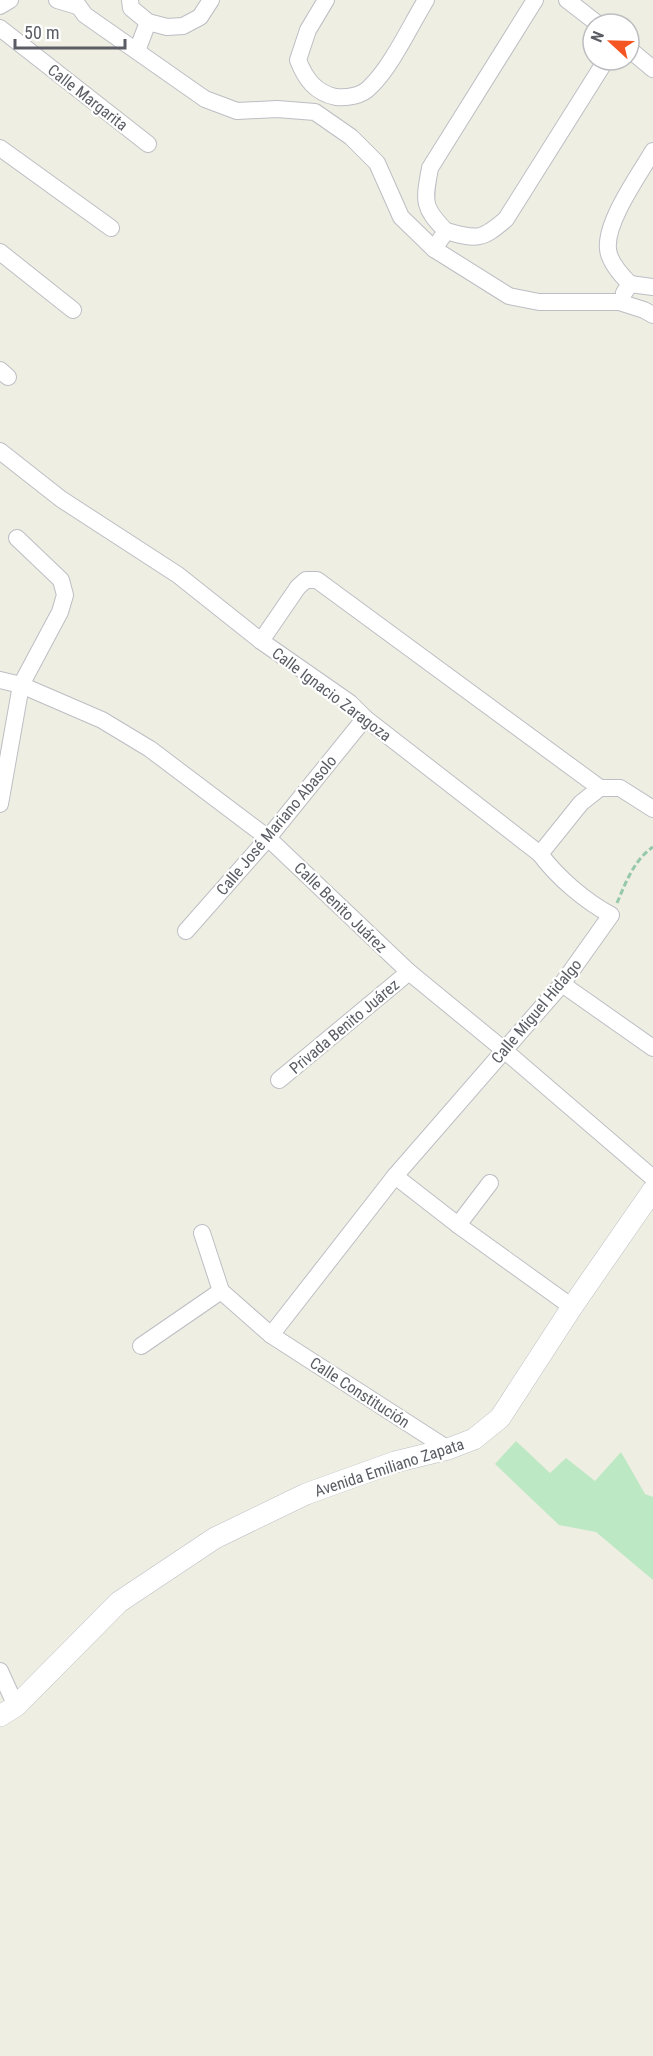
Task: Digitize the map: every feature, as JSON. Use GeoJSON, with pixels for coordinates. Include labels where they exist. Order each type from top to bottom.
{"type":"FeatureCollection","features":[{"type":"Feature","properties":{"kind":"street"},"geometry":{"type":"LineString","coordinates":[[0,6],[10,0]]}},
{"type":"Feature","properties":{"kind":"street"},"geometry":{"type":"LineString","coordinates":[[57,0],[75,3],[85,15],[205,99],[237,111],[277,109],[315,112],[351,136],[377,163],[401,217],[434,249],[509,296],[538,302],[619,302],[653,315]]}},
{"type":"Feature","properties":{"kind":"street"},"geometry":{"type":"LineString","coordinates":[[130,0],[131,8],[148,22],[167,27],[183,26],[200,17],[211,0]]}},
{"type":"Feature","properties":{"kind":"street"},"geometry":{"type":"LineString","coordinates":[[326,0],[308,30],[298,60],[305,78],[326,95],[347,99],[369,89],[385,68],[426,0]]}},
{"type":"Feature","properties":{"kind":"street"},"geometry":{"type":"LineString","coordinates":[[535,0],[430,168],[425,195],[430,215],[446,231],[470,238],[489,234],[506,219],[598,72]]}},
{"type":"Feature","properties":{"kind":"street"},"geometry":{"type":"LineString","coordinates":[[567,0],[582,12]]}},
{"type":"Feature","properties":{"kind":"street"},"geometry":{"type":"LineString","coordinates":[[136,51],[148,22]]}},
{"type":"Feature","properties":{"kind":"street","name":"Calle Margarita"},"geometry":{"type":"LineString","coordinates":[[0,28],[148,144]]}},
{"type":"Feature","properties":{"kind":"street"},"geometry":{"type":"LineString","coordinates":[[641,59],[653,69]]}},
{"type":"Feature","properties":{"kind":"street"},"geometry":{"type":"LineString","coordinates":[[315,112],[326,95]]}},
{"type":"Feature","properties":{"kind":"street"},"geometry":{"type":"LineString","coordinates":[[0,148],[111,228]]}},
{"type":"Feature","properties":{"kind":"street"},"geometry":{"type":"LineString","coordinates":[[653,151],[613,220],[608,249],[617,270],[630,284],[653,287]]}},
{"type":"Feature","properties":{"kind":"street"},"geometry":{"type":"LineString","coordinates":[[434,249],[446,231]]}},
{"type":"Feature","properties":{"kind":"street"},"geometry":{"type":"LineString","coordinates":[[0,252],[72,310]]}},
{"type":"Feature","properties":{"kind":"street"},"geometry":{"type":"LineString","coordinates":[[619,302],[630,284]]}},
{"type":"Feature","properties":{"kind":"street","name":"Calle Ignacio Zaragoza"},"geometry":{"type":"LineString","coordinates":[[0,451],[61,499],[178,575],[261,641],[350,703],[365,718],[540,855]]}},
{"type":"Feature","properties":{"kind":"street"},"geometry":{"type":"LineString","coordinates":[[0,804],[21,685],[60,612],[65,595],[62,580],[16,538]]}},
{"type":"Feature","properties":{"kind":"street"},"geometry":{"type":"LineString","coordinates":[[261,641],[298,587],[306,580],[317,580],[600,788],[620,788],[653,809]]}},
{"type":"Feature","properties":{"kind":"street","name":"Calle Benito Juárez"},"geometry":{"type":"LineString","coordinates":[[0,680],[21,685],[102,720],[150,749],[268,838],[409,972],[653,1178]]}},
{"type":"Feature","properties":{"kind":"street","name":"Calle José Mariano Abasolo"},"geometry":{"type":"LineString","coordinates":[[186,931],[268,838],[365,718]]}},
{"type":"Feature","properties":{"kind":"street"},"geometry":{"type":"LineString","coordinates":[[600,788],[581,803],[540,855],[549,866],[597,907],[611,915]]}},
{"type":"Feature","properties":{"kind":"street","name":"Calle Miguel Hidalgo"},"geometry":{"type":"LineString","coordinates":[[271,1335],[395,1176],[562,984],[611,915]]}},
{"type":"Feature","properties":{"kind":"street","name":"Privada Benito Juárez"},"geometry":{"type":"LineString","coordinates":[[279,1080],[409,972]]}},
{"type":"Feature","properties":{"kind":"street"},"geometry":{"type":"LineString","coordinates":[[562,984],[653,1048]]}},
{"type":"Feature","properties":{"kind":"street"},"geometry":{"type":"LineString","coordinates":[[395,1176],[458,1226],[572,1307]]}},
{"type":"Feature","properties":{"kind":"street"},"geometry":{"type":"LineString","coordinates":[[458,1226],[490,1183]]}},
{"type":"Feature","properties":{"kind":"street","name":"Avenida Emiliano Zapata"},"geometry":{"type":"LineString","coordinates":[[8,1711],[119,1602],[215,1538],[306,1494],[395,1462],[448,1449],[474,1439],[500,1418],[572,1307],[653,1190]]}},
{"type":"Feature","properties":{"kind":"street"},"geometry":{"type":"LineString","coordinates":[[141,1346],[221,1291],[202,1233]]}},
{"type":"Feature","properties":{"kind":"street","name":"Calle Constitución"},"geometry":{"type":"LineString","coordinates":[[221,1291],[271,1335],[448,1449]]}},
{"type":"Feature","properties":{"kind":"street"},"geometry":{"type":"LineString","coordinates":[[0,1671],[8,1711]]}},
{"type":"Feature","properties":{"kind":"path"},"geometry":{"type":"LineString","coordinates":[[611,915],[630,872],[653,847]]}},
{"type":"Feature","properties":{"kind":"green space"},"geometry":{"type":"Polygon","coordinates":[[[516,1441],[550,1473],[566,1458],[595,1481],[621,1452],[645,1494],[653,1497],[653,1580],[596,1532],[559,1525],[495,1464],[516,1441]]]}}]}
